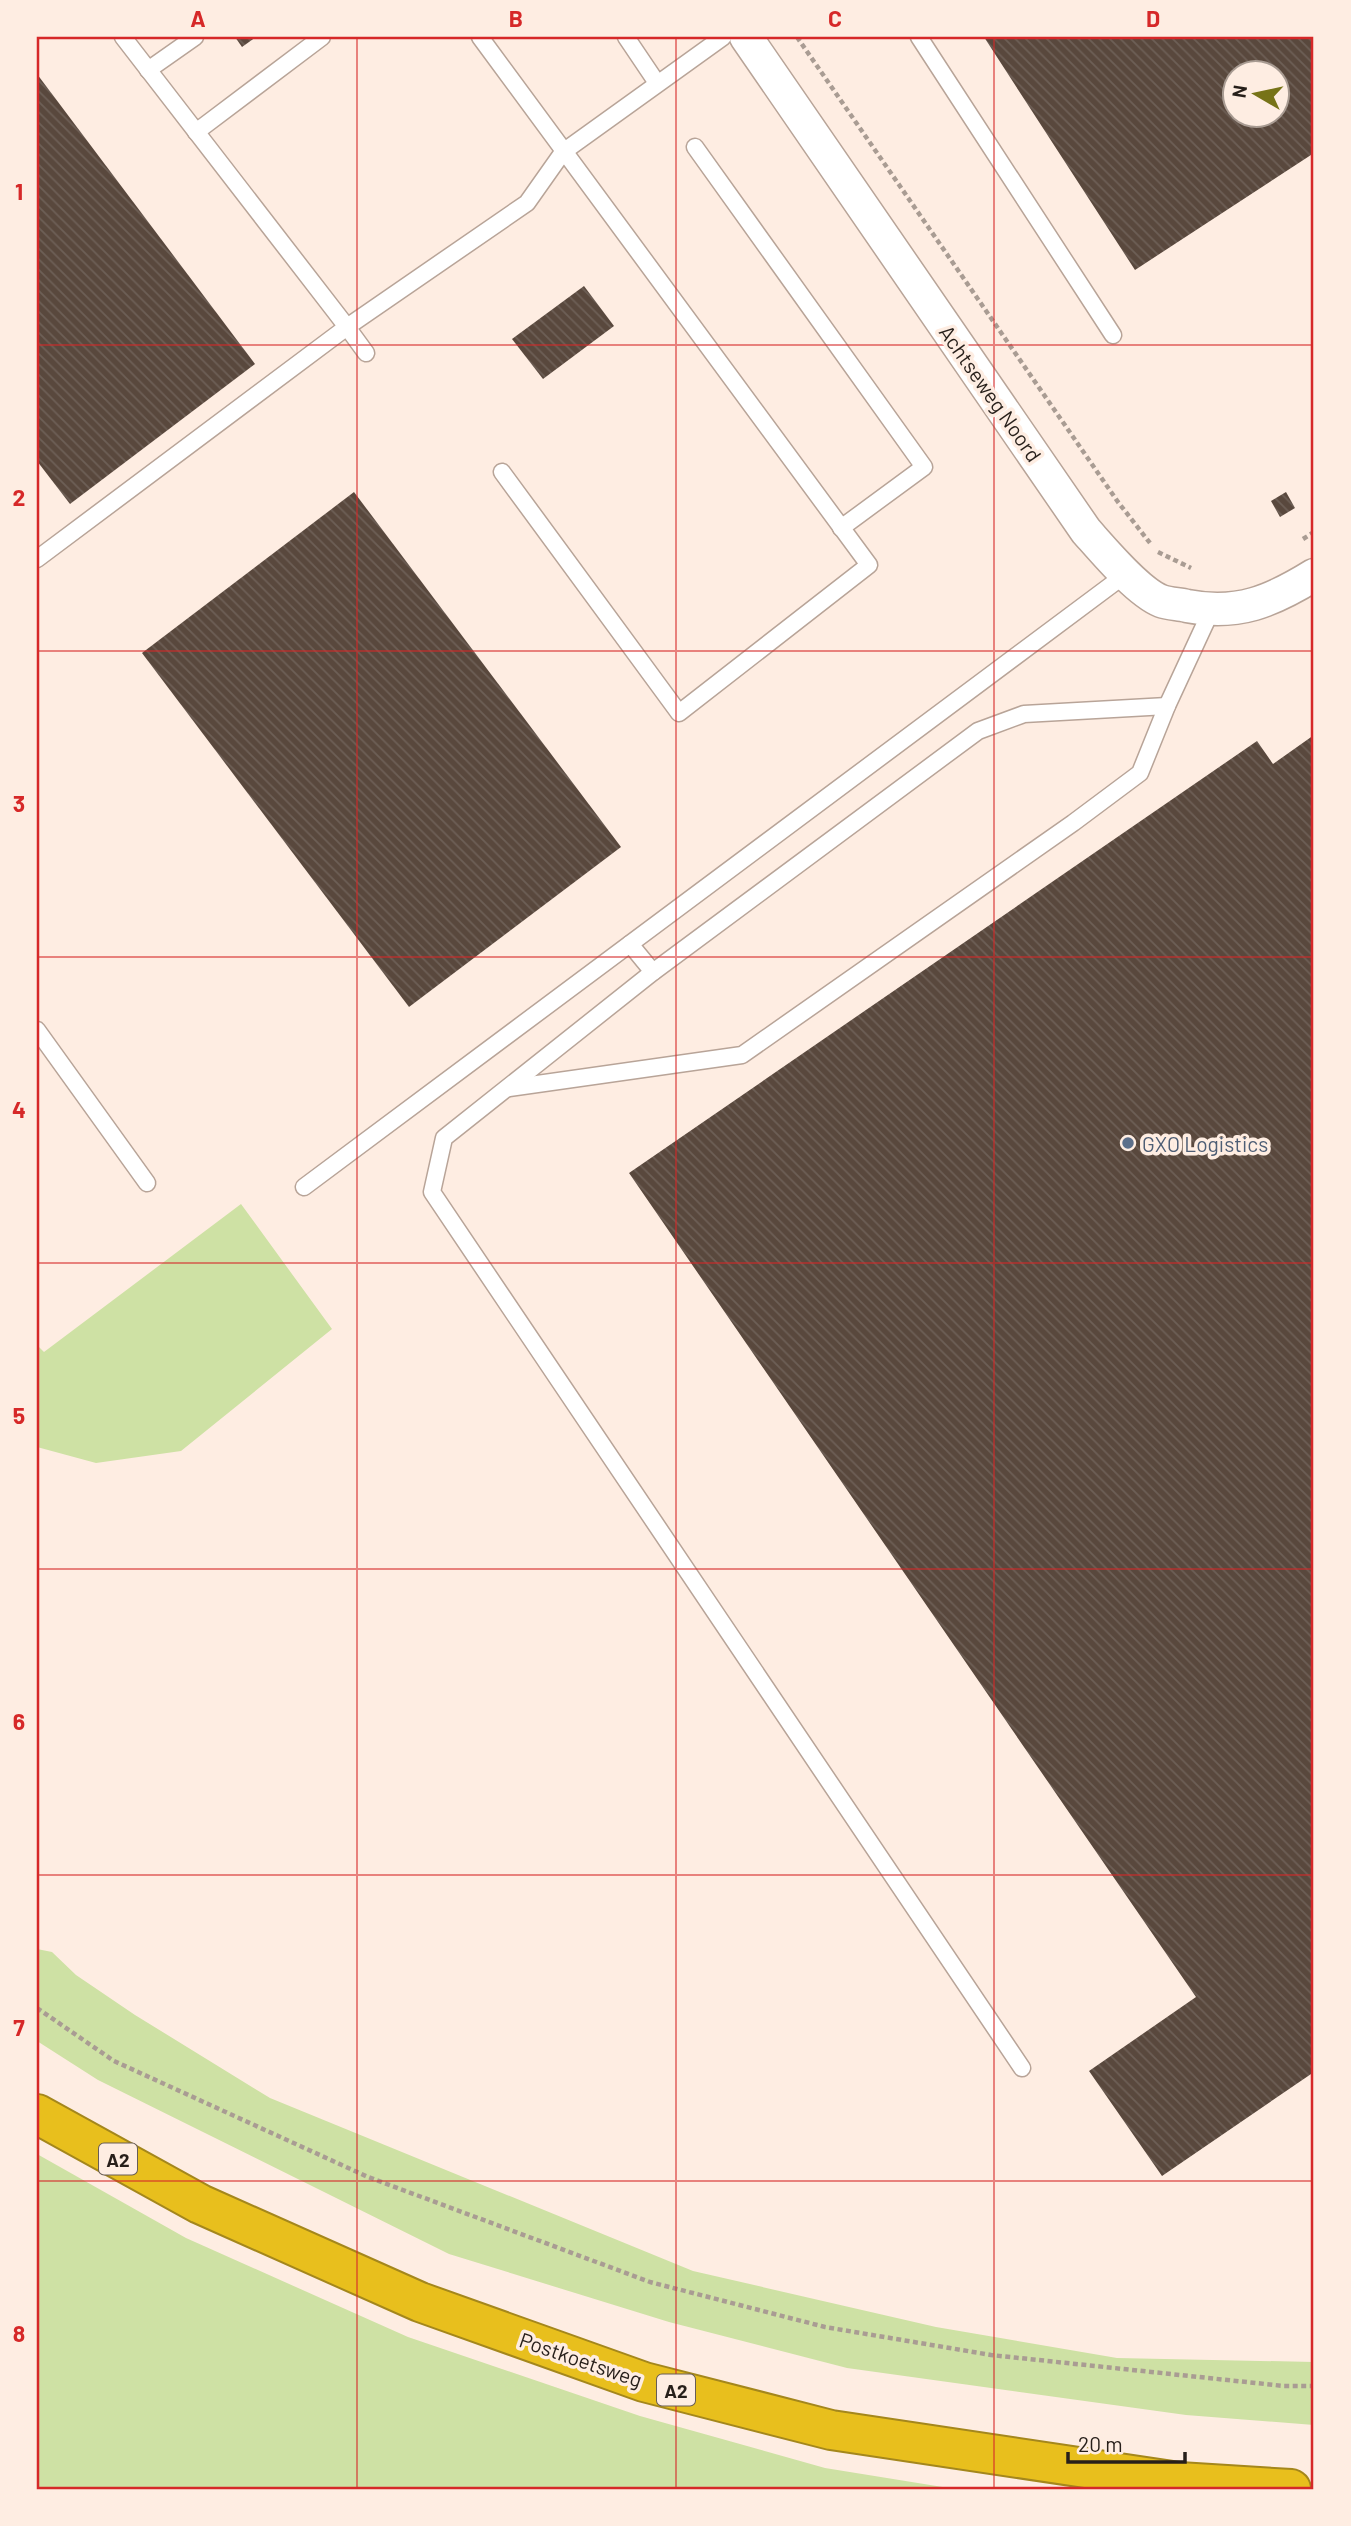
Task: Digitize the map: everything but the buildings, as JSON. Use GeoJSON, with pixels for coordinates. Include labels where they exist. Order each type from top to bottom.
{"type":"FeatureCollection","features":[{"type":"Feature","properties":{"kind":"highway","name":"Postkoetsweg"},"geometry":{"type":"LineString","coordinates":[[37,2114],[200,2204],[420,2302],[644,2382],[831,2430],[1179,2482],[1291,2489]]}},
{"type":"Feature","properties":{"kind":"street","name":"Achtseweg Noord"},"geometry":{"type":"LineString","coordinates":[[746,37],[1086,531],[1126,575],[1160,600],[1211,611],[1240,608],[1279,596],[1314,575]]}},
{"type":"Feature","properties":{"kind":"lane"},"geometry":{"type":"LineString","coordinates":[[123,37],[366,353]]}},
{"type":"Feature","properties":{"kind":"lane"},"geometry":{"type":"LineString","coordinates":[[148,71],[195,37]]}},
{"type":"Feature","properties":{"kind":"lane"},"geometry":{"type":"LineString","coordinates":[[197,132],[322,37]]}},
{"type":"Feature","properties":{"kind":"lane"},"geometry":{"type":"LineString","coordinates":[[480,37],[869,565],[679,713],[502,472]]}},
{"type":"Feature","properties":{"kind":"lane"},"geometry":{"type":"LineString","coordinates":[[626,37],[657,83]]}},
{"type":"Feature","properties":{"kind":"lane"},"geometry":{"type":"LineString","coordinates":[[37,559],[347,327],[527,203],[563,152],[723,37]]}},
{"type":"Feature","properties":{"kind":"lane"},"geometry":{"type":"LineString","coordinates":[[919,37],[1113,335]]}},
{"type":"Feature","properties":{"kind":"lane"},"geometry":{"type":"LineString","coordinates":[[695,147],[924,467],[841,528]]}},
{"type":"Feature","properties":{"kind":"lane"},"geometry":{"type":"LineString","coordinates":[[304,1187],[1126,575]]}},
{"type":"Feature","properties":{"kind":"lane"},"geometry":{"type":"LineString","coordinates":[[507,1089],[742,1055],[1140,773],[1167,706],[1211,611]]}},
{"type":"Feature","properties":{"kind":"lane"},"geometry":{"type":"LineString","coordinates":[[1022,2068],[432,1192],[444,1138],[653,972],[978,731],[1024,714],[1167,706]]}},
{"type":"Feature","properties":{"kind":"lane"},"geometry":{"type":"LineString","coordinates":[[630,944],[653,972]]}},
{"type":"Feature","properties":{"kind":"lane"},"geometry":{"type":"LineString","coordinates":[[37,1030],[147,1183]]}},
{"type":"Feature","properties":{"kind":"path","name":"Achtseweg Noord"},"geometry":{"type":"LineString","coordinates":[[797,37],[1118,502],[1156,551],[1195,571]]}},
{"type":"Feature","properties":{"kind":"path"},"geometry":{"type":"LineString","coordinates":[[1302,540],[1314,532]]}},
{"type":"Feature","properties":{"kind":"path"},"geometry":{"type":"LineString","coordinates":[[37,2008],[114,2061],[368,2177],[650,2282],[825,2327],[991,2354],[1284,2386],[1314,2386]]}},
{"type":"Feature","properties":{"kind":"green space"},"geometry":{"type":"Polygon","coordinates":[[[241,1204],[332,1329],[181,1451],[96,1463],[37,1447],[37,1345],[44,1352],[241,1204]]]}},
{"type":"Feature","properties":{"kind":"green space"},"geometry":{"type":"Polygon","coordinates":[[[37,1949],[52,1952],[76,1975],[135,2015],[270,2098],[693,2271],[936,2327],[1117,2358],[1314,2362],[1314,2425],[1186,2415],[847,2368],[669,2322],[449,2254],[98,2080],[37,2041],[37,1949]]]}},
{"type":"Feature","properties":{"kind":"green space"},"geometry":{"type":"Polygon","coordinates":[[[37,2154],[186,2238],[408,2337],[640,2416],[825,2468],[955,2489],[37,2489],[37,2154]]]}},
{"type":"Feature","properties":{"kind":"place","name":"GXO Logistics"},"geometry":{"type":"Point","coordinates":[1128,1143]}}]}
